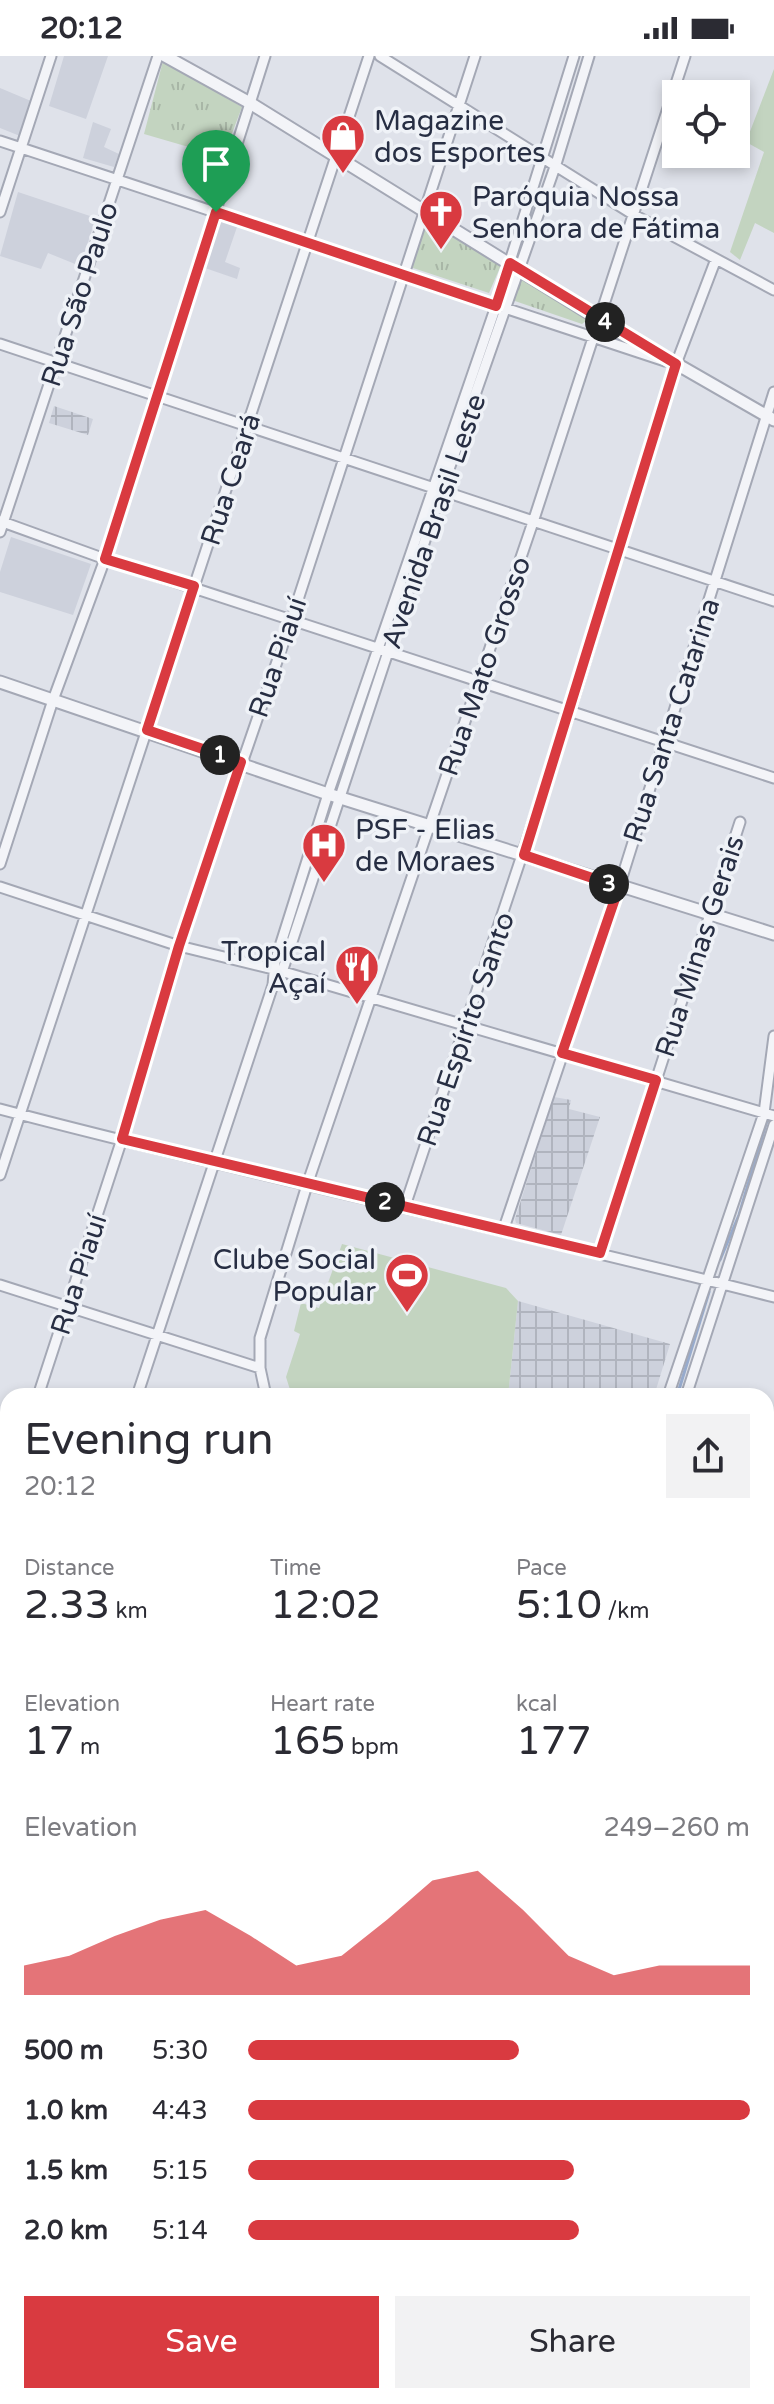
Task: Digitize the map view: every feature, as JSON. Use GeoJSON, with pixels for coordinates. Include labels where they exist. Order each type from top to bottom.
{"type":"FeatureCollection","features":[{"type":"Feature","properties":{"kind":"street"},"geometry":{"type":"LineString","coordinates":[[0,212],[51,56]]}},
{"type":"Feature","properties":{"kind":"street","name":"Rua São Paulo"},"geometry":{"type":"LineString","coordinates":[[1,525],[158,56]]}},
{"type":"Feature","properties":{"kind":"street"},"geometry":{"type":"LineString","coordinates":[[165,56],[250,103],[600,320],[770,418]]}},
{"type":"Feature","properties":{"kind":"street"},"geometry":{"type":"LineString","coordinates":[[0,864],[53,700],[105,559],[265,56]]}},
{"type":"Feature","properties":{"kind":"street","name":"Rua Ceará"},"geometry":{"type":"LineString","coordinates":[[0,1175],[369,56]]}},
{"type":"Feature","properties":{"kind":"street"},"geometry":{"type":"LineString","coordinates":[[380,56],[634,215],[774,290]]}},
{"type":"Feature","properties":{"kind":"street","name":"Rua Piauí"},"geometry":{"type":"LineString","coordinates":[[41,1388],[122,1139],[179,946],[292,618],[475,56]]}},
{"type":"Feature","properties":{"kind":"street","name":"Avenida Brasil Leste"},"geometry":{"type":"LineString","coordinates":[[468,401],[506,310],[531,192],[574,56]]}},
{"type":"Feature","properties":{"kind":"street","name":"Avenida Brasil Leste"},"geometry":{"type":"LineString","coordinates":[[140,1388],[333,796],[468,401],[496,306],[545,197],[589,56]]}},
{"type":"Feature","properties":{"kind":"street","name":"Rua Mato Grosso"},"geometry":{"type":"LineString","coordinates":[[264,1388],[260,1368],[260,1338],[307,1185],[533,522],[685,56]]}},
{"type":"Feature","properties":{"kind":"street"},"geometry":{"type":"LineString","coordinates":[[567,78],[581,83]]}},
{"type":"Feature","properties":{"kind":"street"},"geometry":{"type":"LineString","coordinates":[[0,141],[676,364]]}},
{"type":"Feature","properties":{"kind":"street"},"geometry":{"type":"LineString","coordinates":[[531,192],[545,197]]}},
{"type":"Feature","properties":{"kind":"street","name":"Rua Espírito Santo"},"geometry":{"type":"LineString","coordinates":[[405,1206],[524,855],[676,364],[716,259]]}},
{"type":"Feature","properties":{"kind":"street"},"geometry":{"type":"LineString","coordinates":[[0,344],[774,601]]}},
{"type":"Feature","properties":{"kind":"street","name":"Rua Santa Catarina"},"geometry":{"type":"LineString","coordinates":[[504,1228],[619,887],[770,418],[774,392]]}},
{"type":"Feature","properties":{"kind":"street"},"geometry":{"type":"LineString","coordinates":[[1,525],[774,778]]}},
{"type":"Feature","properties":{"kind":"street"},"geometry":{"type":"LineString","coordinates":[[0,682],[333,796],[774,934]]}},
{"type":"Feature","properties":{"kind":"street","name":"Rua Minas Gerais"},"geometry":{"type":"LineString","coordinates":[[600,1253],[740,822]]}},
{"type":"Feature","properties":{"kind":"street"},"geometry":{"type":"LineString","coordinates":[[0,887],[179,946],[278,970],[769,1114]]}},
{"type":"Feature","properties":{"kind":"street"},"geometry":{"type":"LineString","coordinates":[[671,1388],[705,1280],[769,1114],[774,1036]]}},
{"type":"Feature","properties":{"kind":"street"},"geometry":{"type":"LineString","coordinates":[[0,1109],[307,1185],[504,1228],[774,1297]]}},
{"type":"Feature","properties":{"kind":"street"},"geometry":{"type":"LineString","coordinates":[[689,1388],[774,1125]]}},
{"type":"Feature","properties":{"kind":"street"},"geometry":{"type":"LineString","coordinates":[[0,1285],[66,1309],[157,1334],[260,1368]]}},
{"type":"Feature","properties":{"kind":"shaded area"},"geometry":{"type":"Polygon","coordinates":[[[64,56],[108,56],[86,119],[49,106],[64,56]]]}},
{"type":"Feature","properties":{"kind":"shaded area"},"geometry":{"type":"Polygon","coordinates":[[[0,88],[31,101],[20,136],[0,128],[0,88]]]}},
{"type":"Feature","properties":{"kind":"shaded area"},"geometry":{"type":"Polygon","coordinates":[[[93,122],[111,129],[104,147],[119,154],[114,167],[83,158],[93,122]]]}},
{"type":"Feature","properties":{"kind":"shaded area"},"geometry":{"type":"Polygon","coordinates":[[[206,162],[219,167],[209,197],[195,193],[206,162]]]}},
{"type":"Feature","properties":{"kind":"shaded area"},"geometry":{"type":"Polygon","coordinates":[[[18,192],[96,218],[80,266],[48,253],[41,269],[0,256],[18,192]]]}},
{"type":"Feature","properties":{"kind":"shaded area"},"geometry":{"type":"Polygon","coordinates":[[[220,221],[237,227],[225,262],[240,268],[237,279],[205,268],[220,221]]]}},
{"type":"Feature","properties":{"kind":"shaded area"},"geometry":{"type":"Polygon","coordinates":[[[54,406],[93,419],[88,435],[49,423],[54,406]]]}},
{"type":"Feature","properties":{"kind":"shaded area"},"geometry":{"type":"Polygon","coordinates":[[[11,537],[91,564],[73,615],[0,592],[0,572],[11,537]]]}},
{"type":"Feature","properties":{"kind":"shaded area"},"geometry":{"type":"Polygon","coordinates":[[[554,1097],[571,1100],[569,1109],[600,1117],[561,1235],[516,1223],[515,1219],[554,1097]]]}},
{"type":"Feature","properties":{"kind":"shaded area"},"geometry":{"type":"Polygon","coordinates":[[[518,1301],[670,1344],[656,1388],[509,1388],[518,1301]]]}},
{"type":"Feature","properties":{"kind":"green space"},"geometry":{"type":"Polygon","coordinates":[[[163,61],[242,107],[223,157],[144,134],[163,61]]]}},
{"type":"Feature","properties":{"kind":"green space"},"geometry":{"type":"Polygon","coordinates":[[[774,69],[774,233],[755,223],[740,260],[730,252],[764,152],[750,144],[750,132],[774,69]]]}},
{"type":"Feature","properties":{"kind":"green space"},"geometry":{"type":"Polygon","coordinates":[[[425,218],[502,263],[489,293],[410,267],[425,218]]]}},
{"type":"Feature","properties":{"kind":"green space"},"geometry":{"type":"Polygon","coordinates":[[[520,274],[587,316],[586,321],[582,324],[512,300],[520,274]]]}},
{"type":"Feature","properties":{"kind":"green space","name":"Clube Social Popular"},"geometry":{"type":"Polygon","coordinates":[[[342,1244],[506,1288],[518,1301],[509,1388],[289,1388],[286,1377],[300,1334],[294,1331],[301,1303],[319,1308],[342,1244]]]}},
{"type":"Feature","properties":{"kind":"waterway"},"geometry":{"type":"LineString","coordinates":[[720,1260],[739,1215],[768,1117]]}},
{"type":"Feature","properties":{"kind":"waterway"},"geometry":{"type":"LineString","coordinates":[[679,1388],[709,1292]]}},
{"type":"Feature","properties":{"kind":"place","name":"Magazine dos Esportes"},"geometry":{"type":"Point","coordinates":[343,175]}},
{"type":"Feature","properties":{"kind":"place","name":"Paróquia Nossa Senhora de Fátima"},"geometry":{"type":"Point","coordinates":[441,251]}},
{"type":"Feature","properties":{"kind":"place","name":"PSF - Elias de Moraes"},"geometry":{"type":"Point","coordinates":[324,884]}},
{"type":"Feature","properties":{"kind":"place","name":"Tropical Açaí"},"geometry":{"type":"Point","coordinates":[357,1006]}},
{"type":"Feature","properties":{"kind":"place","name":"Clube Social Popular"},"geometry":{"type":"Point","coordinates":[407,1314]}},
{"type":"Feature","properties":{"kind":"route"},"geometry":{"type":"LineString","coordinates":[[216,212],[496,306],[510,263],[676,364],[524,855],[619,887],[562,1053],[656,1080],[600,1253],[122,1139],[179,946],[241,762],[147,730],[194,586],[105,559],[216,212]]}}]}
